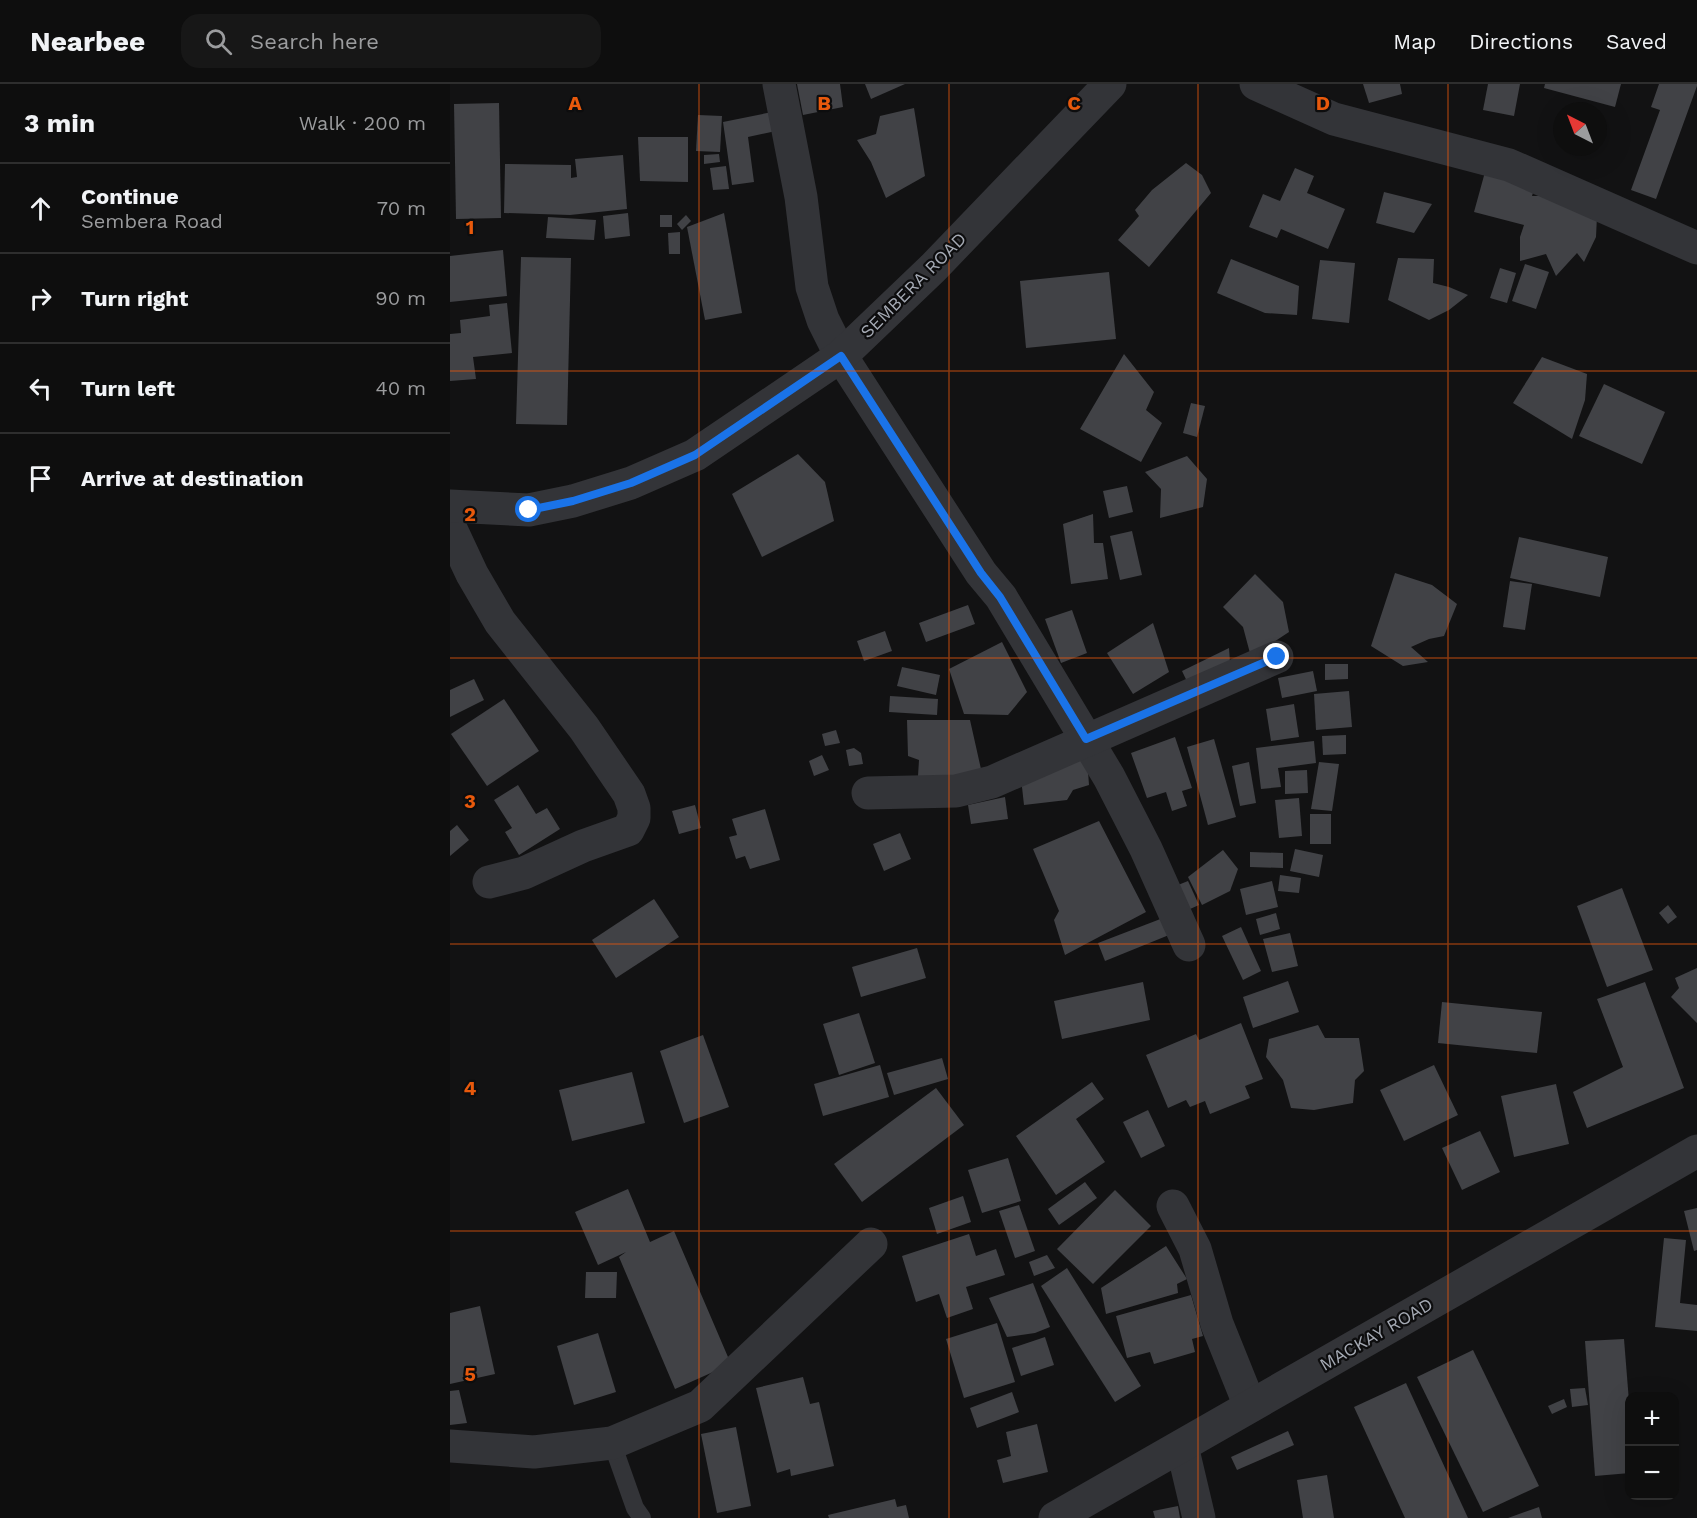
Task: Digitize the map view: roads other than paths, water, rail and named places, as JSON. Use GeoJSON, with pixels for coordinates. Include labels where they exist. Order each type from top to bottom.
{"type":"FeatureCollection","features":[{"type":"Feature","properties":{"kind":"street"},"geometry":{"type":"LineString","coordinates":[[779,84],[801,197],[812,287],[823,320],[841,356],[981,573],[1000,597],[1109,777],[1146,849],[1189,945]]}},
{"type":"Feature","properties":{"kind":"street","name":"SEMBERA ROAD"},"geometry":{"type":"LineString","coordinates":[[450,506],[529,510],[573,501],[631,483],[695,455],[841,356],[933,268],[1110,84]]}},
{"type":"Feature","properties":{"kind":"street"},"geometry":{"type":"LineString","coordinates":[[1256,84],[1334,119],[1509,165],[1697,248]]}},
{"type":"Feature","properties":{"kind":"street"},"geometry":{"type":"LineString","coordinates":[[450,527],[472,574],[500,622],[584,728],[629,794],[634,808],[628,830],[584,846],[524,873],[489,882]]}},
{"type":"Feature","properties":{"kind":"street"},"geometry":{"type":"LineString","coordinates":[[868,793],[956,790],[992,782],[1277,657]]}},
{"type":"Feature","properties":{"kind":"street","name":"MACKAY ROAD"},"geometry":{"type":"LineString","coordinates":[[1054,1518],[1697,1151]]}},
{"type":"Feature","properties":{"kind":"street"},"geometry":{"type":"LineString","coordinates":[[1173,1206],[1195,1249],[1216,1324],[1250,1406]]}},
{"type":"Feature","properties":{"kind":"street"},"geometry":{"type":"LineString","coordinates":[[450,1446],[534,1452],[612,1443],[700,1406],[871,1244]]}},
{"type":"Feature","properties":{"kind":"street"},"geometry":{"type":"LineString","coordinates":[[1182,1446],[1199,1518]]}},
{"type":"Feature","properties":{"kind":"lane"},"geometry":{"type":"LineString","coordinates":[[612,1443],[635,1508],[642,1518]]}}]}
